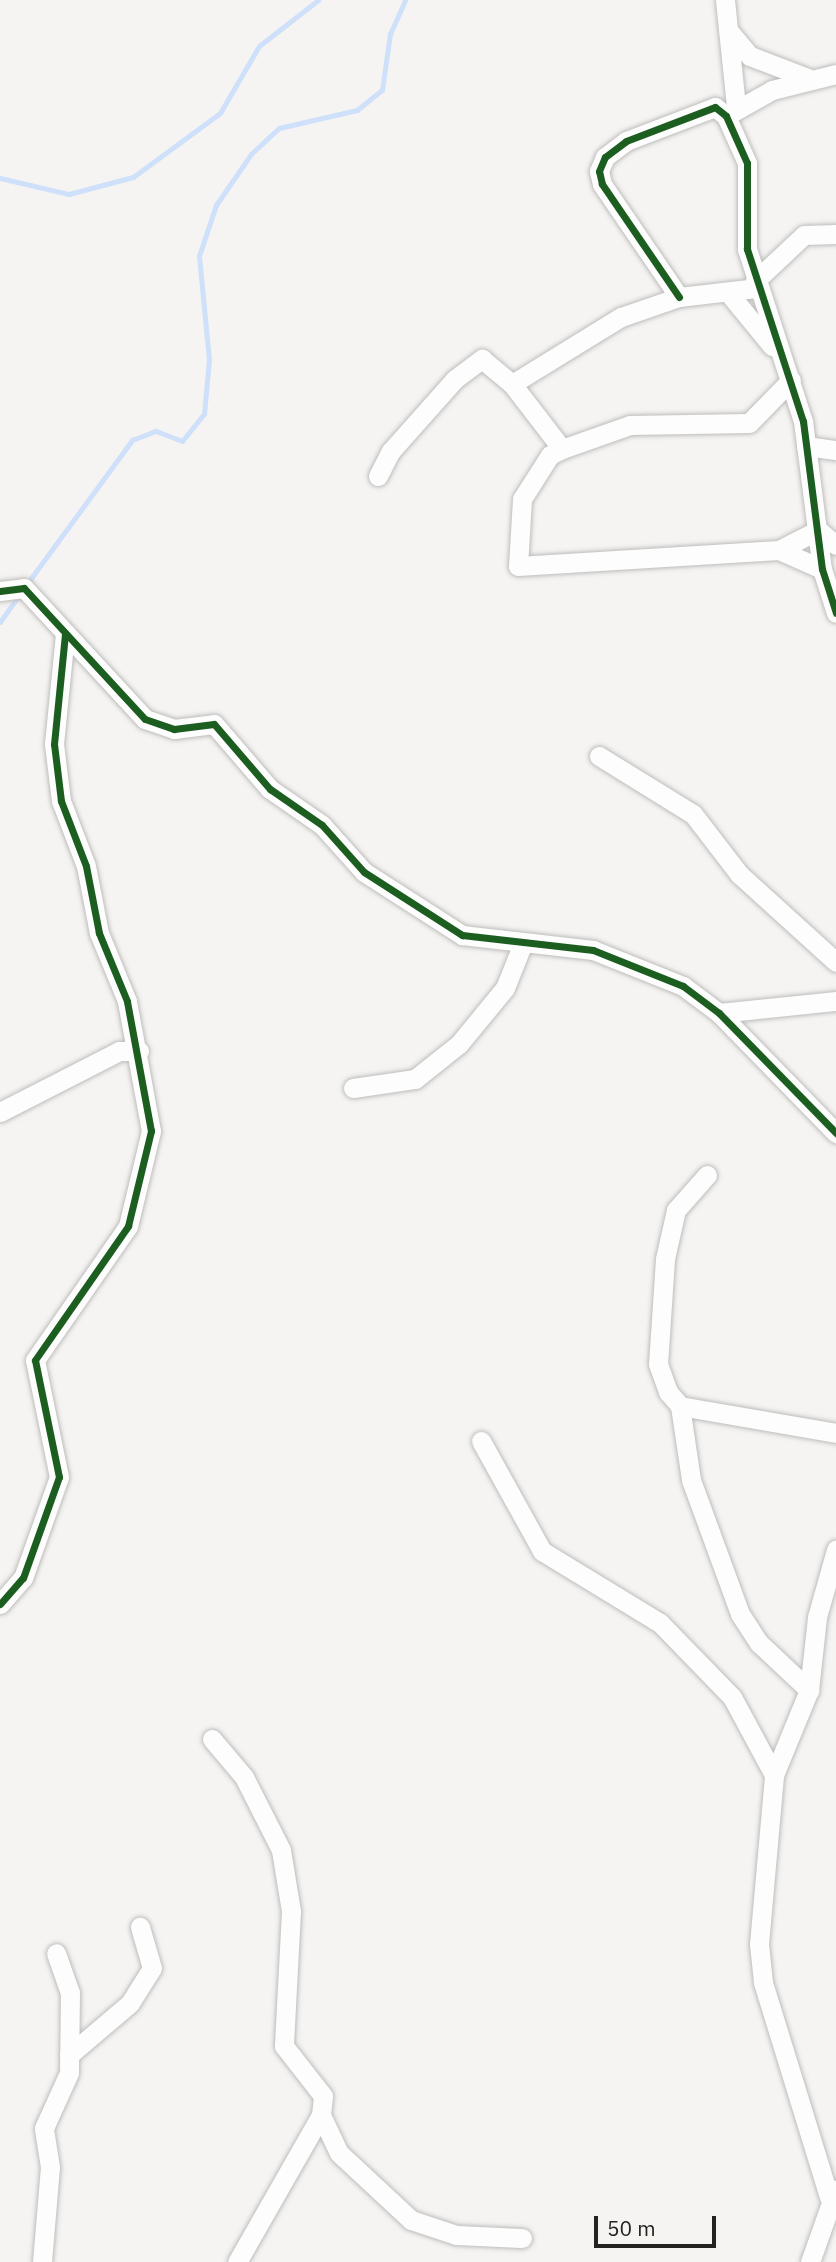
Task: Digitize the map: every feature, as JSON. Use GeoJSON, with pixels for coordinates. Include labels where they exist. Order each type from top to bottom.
{"type":"FeatureCollection","features":[{"type":"Feature","properties":{"kind":"street"},"geometry":{"type":"LineString","coordinates":[[725,0],[731,111],[747,163],[747,249],[756,284],[791,380],[806,446],[822,569],[836,613]]}},
{"type":"Feature","properties":{"kind":"street"},"geometry":{"type":"LineString","coordinates":[[728,30],[750,56],[808,78]]}},
{"type":"Feature","properties":{"kind":"street"},"geometry":{"type":"LineString","coordinates":[[679,297],[601,184],[599,171],[604,158],[626,141],[715,107],[731,111],[808,78],[836,74]]}},
{"type":"Feature","properties":{"kind":"street"},"geometry":{"type":"LineString","coordinates":[[512,384],[621,317],[679,297],[730,296],[756,284],[804,235],[836,234]]}},
{"type":"Feature","properties":{"kind":"street"},"geometry":{"type":"LineString","coordinates":[[730,296],[781,358]]}},
{"type":"Feature","properties":{"kind":"street"},"geometry":{"type":"LineString","coordinates":[[378,477],[391,451],[475,362],[488,362],[512,384],[554,448]]}},
{"type":"Feature","properties":{"kind":"street"},"geometry":{"type":"LineString","coordinates":[[791,380],[748,422],[630,425],[554,448],[522,499],[518,566],[779,550],[818,530]]}},
{"type":"Feature","properties":{"kind":"street"},"geometry":{"type":"LineString","coordinates":[[806,446],[835,449]]}},
{"type":"Feature","properties":{"kind":"street"},"geometry":{"type":"LineString","coordinates":[[818,530],[836,545]]}},
{"type":"Feature","properties":{"kind":"street"},"geometry":{"type":"LineString","coordinates":[[779,550],[822,569]]}},
{"type":"Feature","properties":{"kind":"street"},"geometry":{"type":"LineString","coordinates":[[0,591],[24,588],[93,662],[121,697],[161,727],[214,724],[270,789],[307,812],[364,872],[462,935],[593,950],[683,986],[719,1013],[836,1133]]}},
{"type":"Feature","properties":{"kind":"street"},"geometry":{"type":"LineString","coordinates":[[0,1604],[23,1578],[59,1478],[35,1360],[128,1226],[147,1161],[152,1131],[139,1051],[61,801],[54,744],[65,634]]}},
{"type":"Feature","properties":{"kind":"street"},"geometry":{"type":"LineString","coordinates":[[62,675],[93,662]]}},
{"type":"Feature","properties":{"kind":"street"},"geometry":{"type":"LineString","coordinates":[[599,756],[693,814],[739,874],[836,962]]}},
{"type":"Feature","properties":{"kind":"street"},"geometry":{"type":"LineString","coordinates":[[353,1088],[415,1079],[459,1044],[505,988],[523,943]]}},
{"type":"Feature","properties":{"kind":"street"},"geometry":{"type":"LineString","coordinates":[[719,1013],[836,1001]]}},
{"type":"Feature","properties":{"kind":"street"},"geometry":{"type":"LineString","coordinates":[[0,1112],[119,1051],[139,1051]]}},
{"type":"Feature","properties":{"kind":"street"},"geometry":{"type":"LineString","coordinates":[[707,1175],[676,1210],[665,1259],[658,1364],[680,1406],[691,1480],[740,1614],[758,1643],[809,1690]]}},
{"type":"Feature","properties":{"kind":"street"},"geometry":{"type":"LineString","coordinates":[[680,1406],[836,1433]]}},
{"type":"Feature","properties":{"kind":"street"},"geometry":{"type":"LineString","coordinates":[[481,1441],[542,1551],[660,1623],[732,1697],[774,1775]]}},
{"type":"Feature","properties":{"kind":"street"},"geometry":{"type":"LineString","coordinates":[[810,2262],[833,2193],[763,1982],[759,1944],[774,1775],[809,1690],[826,1616],[836,1550]]}},
{"type":"Feature","properties":{"kind":"street"},"geometry":{"type":"LineString","coordinates":[[212,1739],[244,1777],[281,1850],[291,1911],[284,2046],[288,2059],[320,2088],[321,2115],[339,2153],[411,2220],[456,2235],[522,2238]]}},
{"type":"Feature","properties":{"kind":"street"},"geometry":{"type":"LineString","coordinates":[[69,2055],[130,2003],[152,1968],[139,1927]]}},
{"type":"Feature","properties":{"kind":"street"},"geometry":{"type":"LineString","coordinates":[[42,2262],[50,2167],[44,2128],[69,2073],[70,1993],[57,1953]]}},
{"type":"Feature","properties":{"kind":"street"},"geometry":{"type":"LineString","coordinates":[[237,2262],[321,2115]]}},
{"type":"Feature","properties":{"kind":"waterway"},"geometry":{"type":"LineString","coordinates":[[0,178],[69,194],[133,177],[220,113],[259,46],[318,0]]}},
{"type":"Feature","properties":{"kind":"waterway"},"geometry":{"type":"LineString","coordinates":[[26,585],[132,440],[156,431],[182,441],[204,414],[209,360],[199,256],[216,205],[251,154],[279,128],[357,110],[382,90],[390,34],[405,0]]}},
{"type":"Feature","properties":{"kind":"waterway"},"geometry":{"type":"LineString","coordinates":[[0,622],[20,593]]}},
{"type":"Feature","properties":{"kind":"cycle path"},"geometry":{"type":"LineString","coordinates":[[679,297],[602,184],[599,171],[605,157],[626,141],[715,107],[726,116],[747,163],[747,249],[803,421],[822,569],[836,613]]}},
{"type":"Feature","properties":{"kind":"cycle path"},"geometry":{"type":"LineString","coordinates":[[0,591],[24,588],[145,719],[174,729],[214,724],[270,789],[322,825],[364,872],[462,935],[593,950],[683,986],[719,1013],[836,1133]]}},
{"type":"Feature","properties":{"kind":"cycle path"},"geometry":{"type":"LineString","coordinates":[[0,1604],[23,1578],[59,1477],[35,1360],[128,1226],[151,1131],[127,1001],[99,933],[86,866],[61,801],[54,744],[65,634]]}}]}
